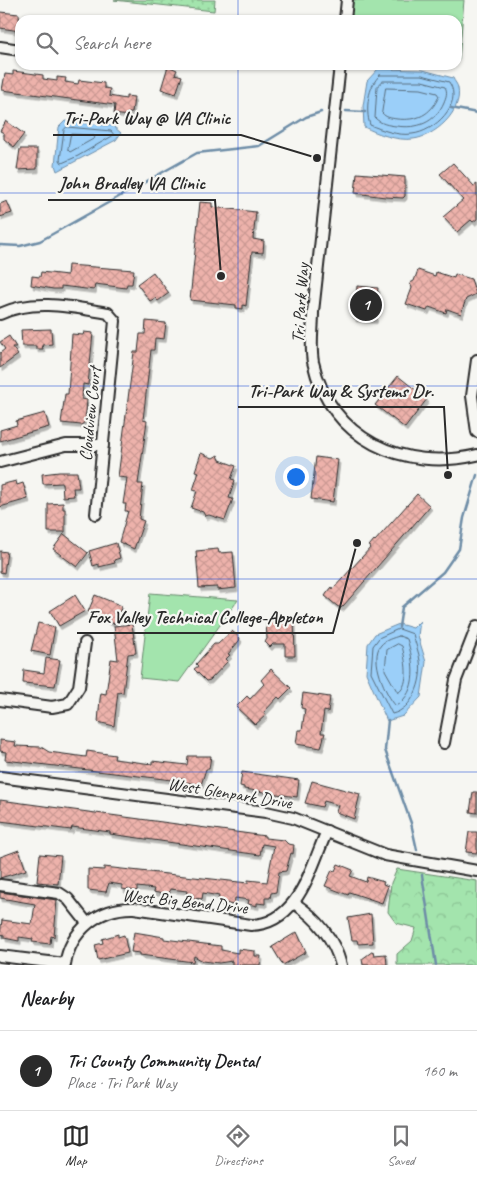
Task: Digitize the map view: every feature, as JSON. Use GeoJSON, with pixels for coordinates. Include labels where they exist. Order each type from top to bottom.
{"type":"FeatureCollection","features":[{"type":"Feature","properties":{"kind":"street"},"geometry":{"type":"LineString","coordinates":[[346,15],[347,0]]}},
{"type":"Feature","properties":{"kind":"street"},"geometry":{"type":"LineString","coordinates":[[0,47],[15,49]]}},
{"type":"Feature","properties":{"kind":"street","name":"Tri Park Way"},"geometry":{"type":"LineString","coordinates":[[339,70],[313,312],[312,352],[318,380],[334,409],[348,425],[364,439],[384,450],[409,458],[429,460],[449,460],[477,456]]}},
{"type":"Feature","properties":{"kind":"street","name":"Cloudview Court"},"geometry":{"type":"LineString","coordinates":[[0,314],[21,307],[39,304],[108,313],[114,317],[116,324],[96,514]]}},
{"type":"Feature","properties":{"kind":"street"},"geometry":{"type":"LineString","coordinates":[[477,360],[472,396],[477,432]]}},
{"type":"Feature","properties":{"kind":"street"},"geometry":{"type":"LineString","coordinates":[[0,462],[66,446],[103,445]]}},
{"type":"Feature","properties":{"kind":"street"},"geometry":{"type":"LineString","coordinates":[[444,743],[456,680],[477,626]]}},
{"type":"Feature","properties":{"kind":"street"},"geometry":{"type":"LineString","coordinates":[[0,700],[52,707],[68,704],[79,686],[85,643]]}},
{"type":"Feature","properties":{"kind":"street","name":"West Glenpark Drive"},"geometry":{"type":"LineString","coordinates":[[0,777],[266,812],[293,818],[400,859],[477,871]]}},
{"type":"Feature","properties":{"kind":"street"},"geometry":{"type":"LineString","coordinates":[[326,831],[294,903],[324,929],[339,955],[341,965]]}},
{"type":"Feature","properties":{"kind":"street"},"geometry":{"type":"LineString","coordinates":[[0,885],[59,893],[70,902],[87,923]]}},
{"type":"Feature","properties":{"kind":"street","name":"West Big Bend Drive"},"geometry":{"type":"LineString","coordinates":[[65,964],[71,946],[87,923],[108,911],[124,908],[259,924],[278,917],[294,903]]}},
{"type":"Feature","properties":{"kind":"street"},"geometry":{"type":"LineString","coordinates":[[0,956],[65,964]]}},
{"type":"Feature","properties":{"kind":"green space"},"geometry":{"type":"Polygon","coordinates":[[[114,0],[215,0],[214,11],[114,0]]]}},
{"type":"Feature","properties":{"kind":"green space"},"geometry":{"type":"Polygon","coordinates":[[[352,0],[464,0],[462,24],[462,15],[350,15],[352,0]]]}},
{"type":"Feature","properties":{"kind":"green space"},"geometry":{"type":"Polygon","coordinates":[[[150,593],[238,600],[179,682],[140,678],[150,593]]]}},
{"type":"Feature","properties":{"kind":"green space"},"geometry":{"type":"Polygon","coordinates":[[[397,869],[477,881],[477,965],[397,965],[397,954],[412,941],[416,928],[396,923],[388,912],[391,883],[397,869]]]}},
{"type":"Feature","properties":{"kind":"water"},"geometry":{"type":"Polygon","coordinates":[[[377,70],[423,70],[453,78],[458,88],[456,106],[445,122],[430,134],[413,139],[388,136],[364,127],[363,106],[367,81],[377,70]]]}},
{"type":"Feature","properties":{"kind":"water"},"geometry":{"type":"Polygon","coordinates":[[[65,121],[113,126],[121,133],[116,140],[57,171],[55,165],[59,127],[65,121]]]}},
{"type":"Feature","properties":{"kind":"water"},"geometry":{"type":"Polygon","coordinates":[[[420,621],[418,636],[426,662],[421,697],[403,716],[387,721],[366,673],[368,644],[375,634],[399,624],[413,628],[420,621]]]}},
{"type":"Feature","properties":{"kind":"building"},"geometry":{"type":"Polygon","coordinates":[[[0,12],[19,14],[15,15],[15,30],[0,28],[0,12]]]}},
{"type":"Feature","properties":{"kind":"building"},"geometry":{"type":"Polygon","coordinates":[[[167,70],[177,70],[175,74],[182,76],[176,94],[161,89],[167,70]]]}},
{"type":"Feature","properties":{"kind":"building"},"geometry":{"type":"Polygon","coordinates":[[[13,71],[43,75],[43,79],[57,81],[57,77],[66,78],[65,82],[78,84],[79,80],[104,83],[104,88],[110,89],[109,96],[126,99],[126,96],[134,97],[132,113],[129,113],[128,116],[114,114],[115,105],[2,90],[5,74],[13,75],[13,71]]]}},
{"type":"Feature","properties":{"kind":"building"},"geometry":{"type":"Polygon","coordinates":[[[6,121],[24,134],[14,147],[4,139],[4,133],[0,131],[6,121]]]}},
{"type":"Feature","properties":{"kind":"building"},"geometry":{"type":"Polygon","coordinates":[[[20,149],[37,149],[37,169],[17,170],[20,149]]]}},
{"type":"Feature","properties":{"kind":"building"},"geometry":{"type":"Polygon","coordinates":[[[453,163],[474,186],[477,184],[477,219],[473,222],[471,220],[457,232],[443,217],[463,200],[440,174],[453,163]]]}},
{"type":"Feature","properties":{"kind":"building"},"geometry":{"type":"Polygon","coordinates":[[[357,173],[405,177],[405,196],[403,198],[385,197],[355,193],[357,173]]]}},
{"type":"Feature","properties":{"kind":"building"},"geometry":{"type":"Polygon","coordinates":[[[7,201],[12,213],[0,217],[0,204],[7,201]]]}},
{"type":"Feature","properties":{"kind":"building"},"geometry":{"type":"Polygon","coordinates":[[[200,202],[212,203],[212,207],[256,212],[253,239],[264,241],[263,253],[252,252],[246,306],[243,305],[243,309],[236,308],[236,305],[190,300],[200,202]]]}},
{"type":"Feature","properties":{"kind":"building"},"geometry":{"type":"Polygon","coordinates":[[[68,265],[134,270],[132,284],[127,284],[126,288],[95,284],[94,290],[61,286],[61,289],[53,289],[31,285],[32,276],[40,277],[41,272],[67,275],[68,265]]]}},
{"type":"Feature","properties":{"kind":"building"},"geometry":{"type":"Polygon","coordinates":[[[418,270],[435,276],[436,272],[454,278],[455,274],[471,279],[476,294],[466,299],[461,314],[447,309],[446,313],[429,307],[427,311],[406,304],[412,288],[410,283],[414,281],[418,270]]]}},
{"type":"Feature","properties":{"kind":"building"},"geometry":{"type":"Polygon","coordinates":[[[153,272],[169,293],[158,301],[155,298],[150,301],[137,284],[153,272]]]}},
{"type":"Feature","properties":{"kind":"building"},"geometry":{"type":"Polygon","coordinates":[[[357,286],[378,288],[375,320],[354,318],[357,286]]]}},
{"type":"Feature","properties":{"kind":"building"},"geometry":{"type":"Polygon","coordinates":[[[146,321],[166,323],[164,339],[155,338],[154,350],[151,350],[143,420],[147,421],[138,484],[143,484],[139,519],[144,521],[134,549],[119,542],[128,511],[125,511],[126,504],[123,504],[127,478],[118,477],[134,352],[138,352],[140,334],[145,334],[146,321]]]}},
{"type":"Feature","properties":{"kind":"building"},"geometry":{"type":"Polygon","coordinates":[[[51,329],[52,344],[42,345],[43,349],[36,349],[36,346],[22,346],[21,330],[51,329]]]}},
{"type":"Feature","properties":{"kind":"building"},"geometry":{"type":"Polygon","coordinates":[[[84,332],[93,333],[88,385],[83,384],[82,399],[87,400],[85,422],[81,425],[61,423],[65,394],[68,394],[72,334],[83,335],[84,332]]]}},
{"type":"Feature","properties":{"kind":"building"},"geometry":{"type":"Polygon","coordinates":[[[9,336],[16,347],[12,347],[18,355],[0,368],[0,353],[5,349],[0,342],[9,336]]]}},
{"type":"Feature","properties":{"kind":"building"},"geometry":{"type":"Polygon","coordinates":[[[398,376],[427,399],[405,428],[375,405],[398,376]]]}},
{"type":"Feature","properties":{"kind":"building"},"geometry":{"type":"Polygon","coordinates":[[[45,413],[49,427],[0,441],[0,430],[17,425],[16,421],[45,413]]]}},
{"type":"Feature","properties":{"kind":"building"},"geometry":{"type":"Polygon","coordinates":[[[201,453],[213,458],[218,455],[220,460],[236,466],[231,479],[235,480],[229,498],[233,499],[225,520],[209,515],[205,516],[203,512],[191,508],[197,491],[193,490],[199,472],[195,471],[201,453]]]}},
{"type":"Feature","properties":{"kind":"building"},"geometry":{"type":"Polygon","coordinates":[[[316,457],[338,460],[333,502],[311,499],[316,457]]]}},
{"type":"Feature","properties":{"kind":"building"},"geometry":{"type":"Polygon","coordinates":[[[77,472],[79,488],[73,488],[74,496],[63,497],[62,483],[43,484],[42,474],[77,472]]]}},
{"type":"Feature","properties":{"kind":"building"},"geometry":{"type":"Polygon","coordinates":[[[16,481],[17,485],[23,483],[28,499],[0,507],[0,485],[16,481]]]}},
{"type":"Feature","properties":{"kind":"building"},"geometry":{"type":"Polygon","coordinates":[[[417,494],[430,506],[344,605],[341,608],[337,606],[325,596],[327,593],[332,587],[333,589],[371,547],[369,546],[374,540],[417,494]]]}},
{"type":"Feature","properties":{"kind":"building"},"geometry":{"type":"Polygon","coordinates":[[[63,503],[63,509],[65,509],[65,532],[48,532],[48,504],[63,503]]]}},
{"type":"Feature","properties":{"kind":"building"},"geometry":{"type":"Polygon","coordinates":[[[64,534],[88,553],[77,567],[53,549],[64,534]]]}},
{"type":"Feature","properties":{"kind":"building"},"geometry":{"type":"Polygon","coordinates":[[[116,543],[120,558],[114,560],[115,563],[99,567],[99,564],[93,566],[89,551],[116,543]]]}},
{"type":"Feature","properties":{"kind":"building"},"geometry":{"type":"Polygon","coordinates":[[[218,549],[219,553],[233,552],[236,588],[217,590],[217,587],[199,588],[196,551],[218,549]]]}},
{"type":"Feature","properties":{"kind":"building"},"geometry":{"type":"Polygon","coordinates":[[[0,551],[7,552],[4,573],[0,572],[0,551]]]}},
{"type":"Feature","properties":{"kind":"building"},"geometry":{"type":"Polygon","coordinates":[[[75,595],[85,611],[59,626],[50,611],[75,595]]]}},
{"type":"Feature","properties":{"kind":"building"},"geometry":{"type":"Polygon","coordinates":[[[95,595],[122,606],[114,624],[88,612],[95,595]]]}},
{"type":"Feature","properties":{"kind":"building"},"geometry":{"type":"Polygon","coordinates":[[[294,620],[295,656],[285,656],[285,644],[273,644],[270,647],[265,642],[267,639],[266,621],[294,620]]]}},
{"type":"Feature","properties":{"kind":"building"},"geometry":{"type":"Polygon","coordinates":[[[38,623],[55,627],[50,655],[31,651],[38,623]]]}},
{"type":"Feature","properties":{"kind":"building"},"geometry":{"type":"Polygon","coordinates":[[[132,624],[136,653],[128,654],[123,693],[118,692],[114,726],[98,722],[101,693],[106,694],[111,659],[118,660],[114,626],[132,624]]]}},
{"type":"Feature","properties":{"kind":"building"},"geometry":{"type":"Polygon","coordinates":[[[232,631],[240,638],[239,641],[228,654],[230,655],[226,659],[228,661],[210,680],[206,681],[194,669],[198,666],[196,664],[214,644],[218,644],[232,631]]]}},
{"type":"Feature","properties":{"kind":"building"},"geometry":{"type":"Polygon","coordinates":[[[46,658],[60,660],[55,686],[23,683],[24,670],[44,673],[46,658]]]}},
{"type":"Feature","properties":{"kind":"building"},"geometry":{"type":"Polygon","coordinates":[[[271,669],[291,688],[280,699],[278,697],[264,712],[266,715],[255,725],[236,707],[247,696],[250,699],[264,684],[261,680],[271,669]]]}},
{"type":"Feature","properties":{"kind":"building"},"geometry":{"type":"Polygon","coordinates":[[[303,693],[330,697],[328,712],[324,711],[321,733],[325,733],[321,748],[296,744],[298,730],[302,730],[305,709],[301,708],[303,693]]]}},
{"type":"Feature","properties":{"kind":"building"},"geometry":{"type":"Polygon","coordinates":[[[0,740],[16,742],[15,746],[41,747],[49,752],[86,757],[87,751],[115,755],[114,759],[152,764],[152,761],[187,765],[188,756],[211,756],[209,769],[206,769],[201,785],[185,782],[185,779],[173,778],[172,780],[5,760],[6,752],[0,751],[0,740]]]}},
{"type":"Feature","properties":{"kind":"building"},"geometry":{"type":"Polygon","coordinates":[[[242,772],[299,780],[297,797],[244,789],[244,787],[240,786],[242,772]]]}},
{"type":"Feature","properties":{"kind":"building"},"geometry":{"type":"Polygon","coordinates":[[[312,781],[360,794],[354,819],[336,812],[338,805],[324,801],[322,807],[305,803],[312,781]]]}},
{"type":"Feature","properties":{"kind":"building"},"geometry":{"type":"Polygon","coordinates":[[[473,792],[477,792],[477,813],[470,812],[473,792]]]}},
{"type":"Feature","properties":{"kind":"building"},"geometry":{"type":"Polygon","coordinates":[[[0,800],[265,836],[265,838],[284,840],[288,844],[294,845],[293,854],[291,853],[286,871],[279,872],[276,892],[271,893],[270,898],[265,898],[265,904],[257,903],[257,906],[248,904],[249,900],[235,898],[234,905],[218,902],[219,896],[203,893],[202,899],[186,897],[187,891],[170,889],[169,895],[153,892],[154,889],[137,887],[137,891],[122,889],[122,885],[109,883],[106,892],[88,890],[88,869],[104,870],[104,867],[248,883],[248,880],[267,882],[274,846],[262,844],[260,855],[110,834],[110,832],[95,830],[72,827],[71,830],[0,821],[0,800]]]}},
{"type":"Feature","properties":{"kind":"building"},"geometry":{"type":"Polygon","coordinates":[[[469,832],[477,832],[477,853],[466,852],[469,832]]]}},
{"type":"Feature","properties":{"kind":"building"},"geometry":{"type":"Polygon","coordinates":[[[19,850],[26,870],[0,878],[0,857],[19,850]]]}},
{"type":"Feature","properties":{"kind":"building"},"geometry":{"type":"Polygon","coordinates":[[[40,854],[61,856],[58,884],[37,882],[40,854]]]}},
{"type":"Feature","properties":{"kind":"building"},"geometry":{"type":"Polygon","coordinates":[[[338,864],[353,870],[350,876],[366,882],[367,877],[384,882],[383,884],[388,886],[382,903],[349,892],[348,895],[325,886],[332,870],[335,871],[338,864]]]}},
{"type":"Feature","properties":{"kind":"building"},"geometry":{"type":"Polygon","coordinates":[[[0,892],[57,900],[54,937],[51,936],[50,944],[32,942],[33,939],[19,937],[19,941],[4,938],[4,935],[0,934],[2,920],[32,924],[35,904],[0,898],[0,892]]]}},
{"type":"Feature","properties":{"kind":"building"},"geometry":{"type":"Polygon","coordinates":[[[371,914],[373,943],[358,944],[357,940],[352,940],[348,918],[371,914]]]}},
{"type":"Feature","properties":{"kind":"building"},"geometry":{"type":"Polygon","coordinates":[[[134,932],[164,937],[164,939],[221,946],[221,950],[238,953],[238,949],[255,951],[255,956],[261,956],[260,965],[232,965],[232,961],[219,963],[203,961],[194,956],[193,962],[140,955],[140,953],[131,952],[134,932]]]}},
{"type":"Feature","properties":{"kind":"building"},"geometry":{"type":"Polygon","coordinates":[[[297,932],[306,952],[283,965],[272,947],[297,932]]]}},
{"type":"Feature","properties":{"kind":"building"},"geometry":{"type":"Polygon","coordinates":[[[118,934],[118,937],[124,935],[128,953],[98,960],[95,945],[103,943],[102,939],[118,934]]]}},
{"type":"Feature","properties":{"kind":"building"},"geometry":{"type":"Polygon","coordinates":[[[373,951],[374,955],[386,954],[387,965],[363,965],[362,959],[373,951]]]}},
{"type":"Feature","properties":{"kind":"waterway"},"geometry":{"type":"LineString","coordinates":[[451,108],[477,113]]}},
{"type":"Feature","properties":{"kind":"waterway"},"geometry":{"type":"LineString","coordinates":[[346,111],[365,112]]}},
{"type":"Feature","properties":{"kind":"waterway"},"geometry":{"type":"LineString","coordinates":[[0,245],[20,246],[40,241],[197,153],[259,146],[306,117],[321,112]]}},
{"type":"Feature","properties":{"kind":"waterway"},"geometry":{"type":"LineString","coordinates":[[399,627],[402,607],[443,572],[459,549],[464,518],[477,475]]}},
{"type":"Feature","properties":{"kind":"waterway"},"geometry":{"type":"LineString","coordinates":[[388,720],[385,750],[411,823],[417,850]]}},
{"type":"Feature","properties":{"kind":"waterway"},"geometry":{"type":"LineString","coordinates":[[422,875],[436,965]]}},
{"type":"Feature","properties":{"kind":"place","name":"Tri-Park Way @ VA Clinic"},"geometry":{"type":"Point","coordinates":[317,158]}},
{"type":"Feature","properties":{"kind":"place","name":"John Bradley VA Clinic"},"geometry":{"type":"Point","coordinates":[221,276]}},
{"type":"Feature","properties":{"kind":"place","name":"Tri County Community Dental"},"geometry":{"type":"Point","coordinates":[366,305]}},
{"type":"Feature","properties":{"kind":"place","name":"Tri-Park Way & Systems Dr."},"geometry":{"type":"Point","coordinates":[448,475]}},
{"type":"Feature","properties":{"kind":"place","name":"Fox Valley Technical College-Appleton"},"geometry":{"type":"Point","coordinates":[357,543]}}]}
